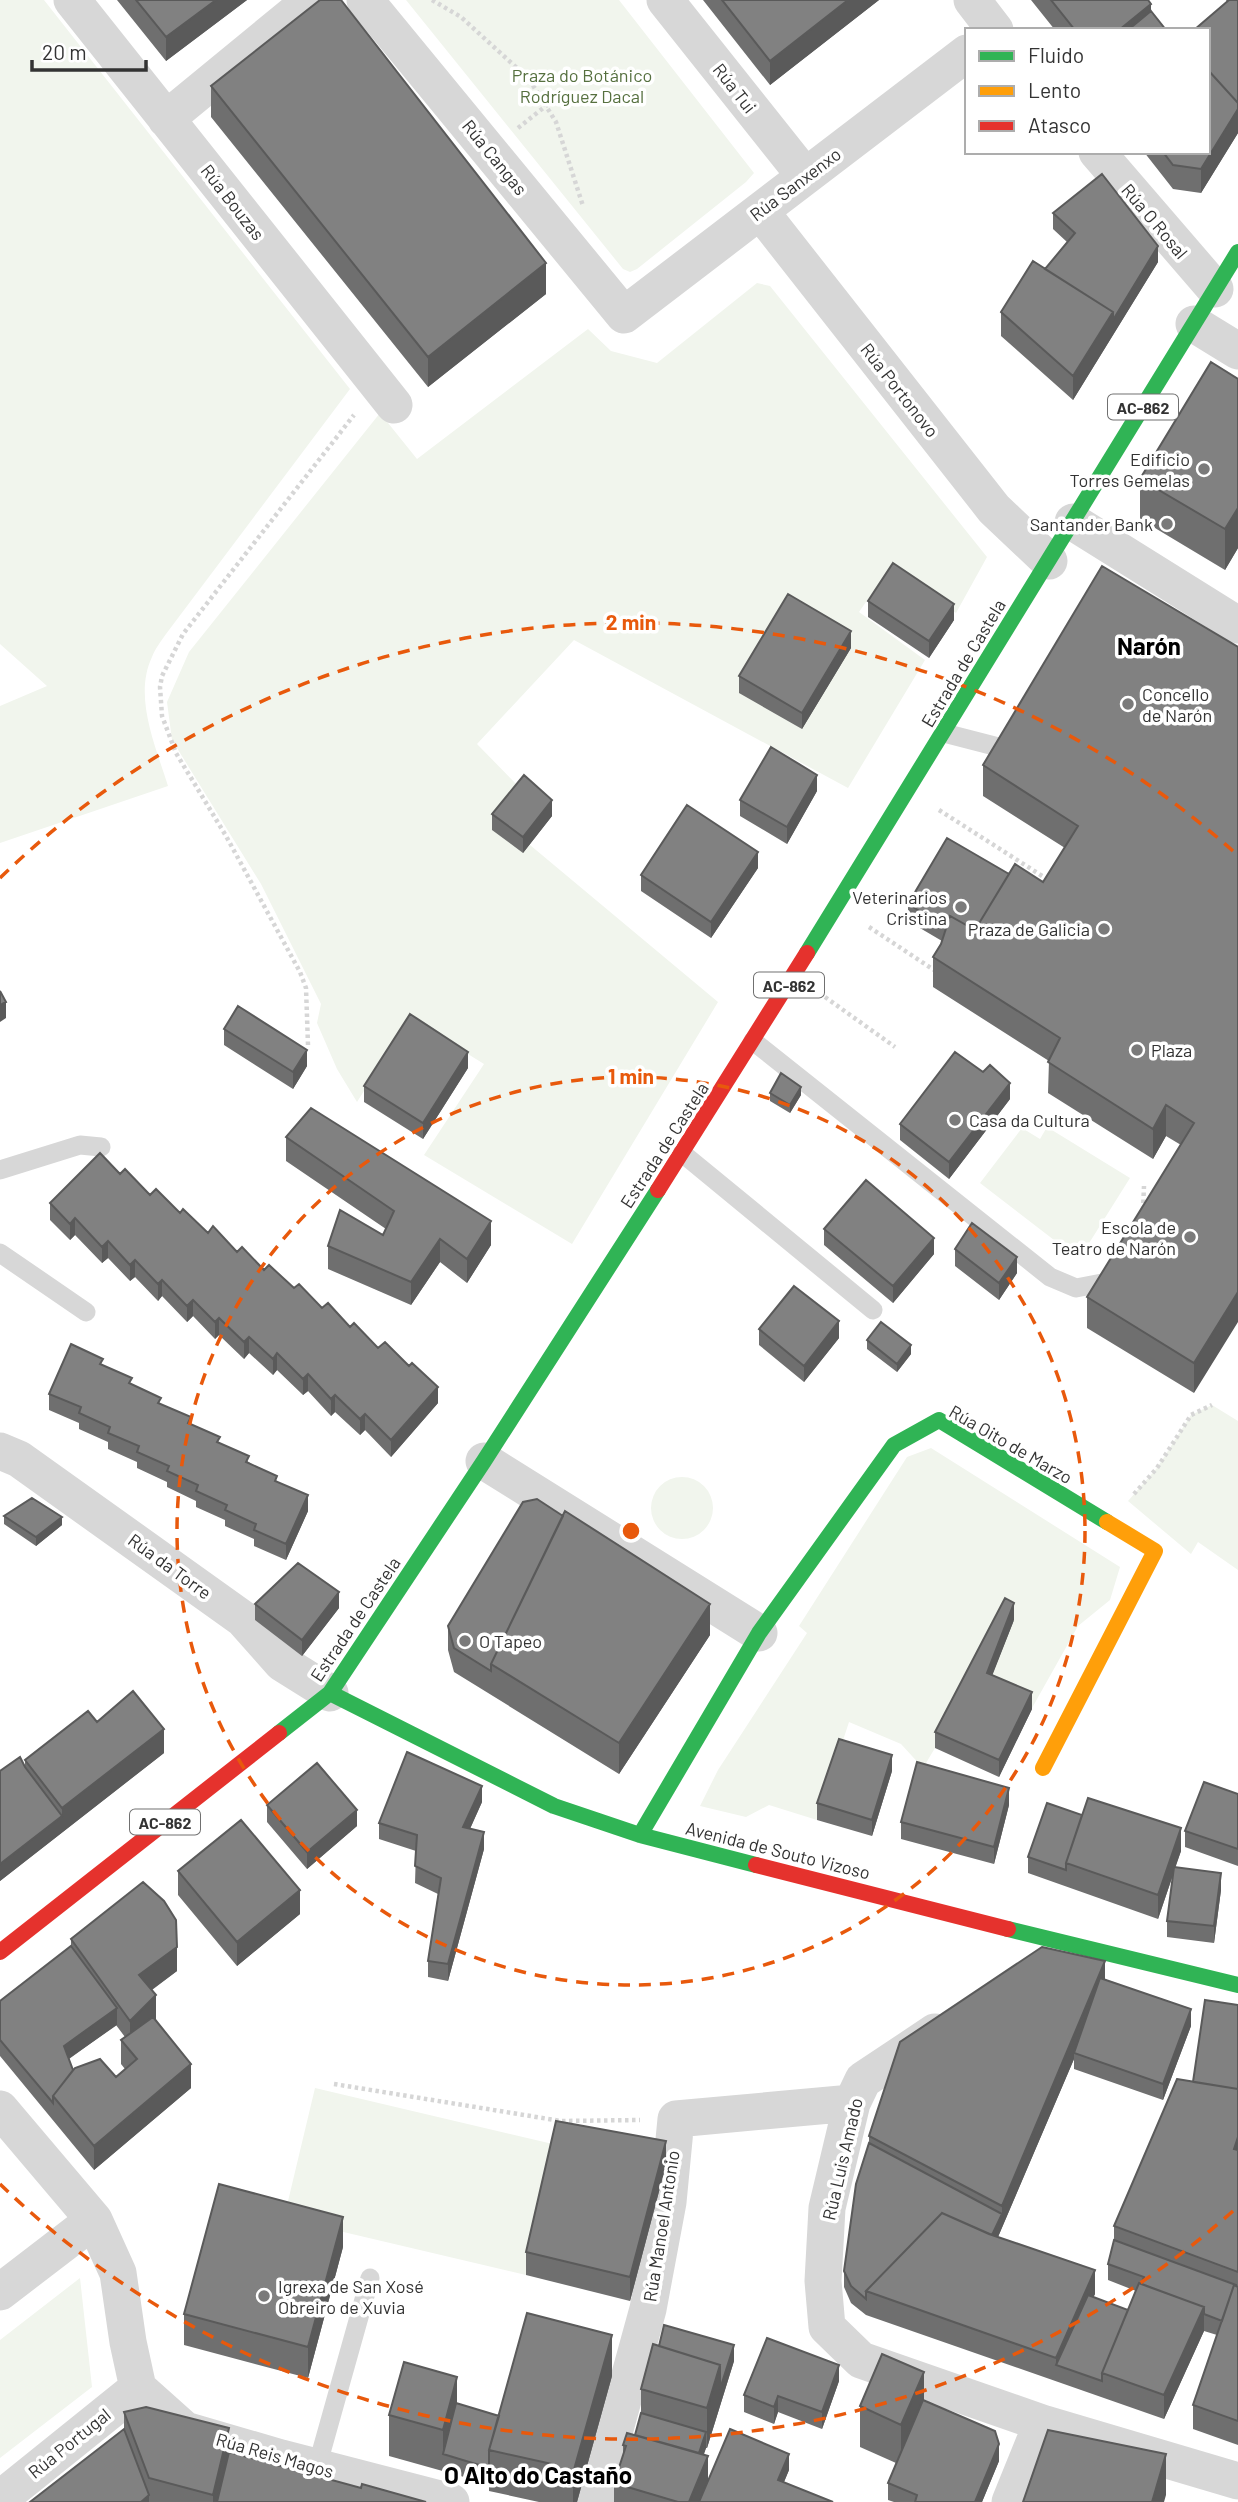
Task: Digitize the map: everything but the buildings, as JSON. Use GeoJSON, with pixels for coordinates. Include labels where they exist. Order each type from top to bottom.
{"type":"FeatureCollection","features":[{"type":"Feature","properties":{"kind":"main road","name":"Estrada de Castela"},"geometry":{"type":"LineString","coordinates":[[0,1952],[330,1693],[484,1461],[795,975],[1238,252]]}},
{"type":"Feature","properties":{"kind":"main road","name":"Rúa Oito de Marzo"},"geometry":{"type":"LineString","coordinates":[[640,1835],[759,1633],[894,1445],[939,1420],[1155,1551],[1043,1768]]}},
{"type":"Feature","properties":{"kind":"main road","name":"Avenida de Souto Vizoso"},"geometry":{"type":"LineString","coordinates":[[330,1693],[554,1806],[640,1835],[1045,1953],[1238,1985]]}},
{"type":"Feature","properties":{"kind":"street","name":"Rúa Bouzas"},"geometry":{"type":"LineString","coordinates":[[72,0],[386,395]]}},
{"type":"Feature","properties":{"kind":"street"},"geometry":{"type":"LineString","coordinates":[[166,119],[311,0]]}},
{"type":"Feature","properties":{"kind":"street","name":"Rúa Cangas"},"geometry":{"type":"LineString","coordinates":[[365,0],[624,315]]}},
{"type":"Feature","properties":{"kind":"street","name":"Rúa Tui"},"geometry":{"type":"LineString","coordinates":[[665,0],[805,176]]}},
{"type":"Feature","properties":{"kind":"street"},"geometry":{"type":"LineString","coordinates":[[972,0],[993,28]]}},
{"type":"Feature","properties":{"kind":"street","name":"Rúa Sanxenxo"},"geometry":{"type":"LineString","coordinates":[[624,315],[965,55]]}},
{"type":"Feature","properties":{"kind":"street","name":"Rúa O Rosal"},"geometry":{"type":"LineString","coordinates":[[1099,154],[1215,289]]}},
{"type":"Feature","properties":{"kind":"street","name":"Rúa Portonovo"},"geometry":{"type":"LineString","coordinates":[[760,211],[994,509],[1049,561]]}},
{"type":"Feature","properties":{"kind":"street"},"geometry":{"type":"LineString","coordinates":[[1194,324],[1238,351]]}},
{"type":"Feature","properties":{"kind":"street"},"geometry":{"type":"LineString","coordinates":[[1073,522],[1238,625]]}},
{"type":"Feature","properties":{"kind":"street","name":"Rúa da Torre"},"geometry":{"type":"LineString","coordinates":[[0,1451],[19,1459],[243,1619],[282,1663],[330,1693]]}},
{"type":"Feature","properties":{"kind":"street"},"geometry":{"type":"LineString","coordinates":[[484,1461],[759,1633]]}},
{"type":"Feature","properties":{"kind":"street","name":"Rúa Luis Amado"},"geometry":{"type":"LineString","coordinates":[[960,2015],[863,2080],[852,2103],[827,2208],[823,2281],[827,2327],[862,2360],[1042,2423],[1238,2481]]}},
{"type":"Feature","properties":{"kind":"street"},"geometry":{"type":"LineString","coordinates":[[676,2119],[852,2103]]}},
{"type":"Feature","properties":{"kind":"street"},"geometry":{"type":"LineString","coordinates":[[0,2109],[94,2220],[118,2273],[138,2388]]}},
{"type":"Feature","properties":{"kind":"street","name":"Rúa Manoel Antonio"},"geometry":{"type":"LineString","coordinates":[[594,2502],[648,2309],[668,2202],[676,2119]]}},
{"type":"Feature","properties":{"kind":"street"},"geometry":{"type":"LineString","coordinates":[[0,2292],[94,2220]]}},
{"type":"Feature","properties":{"kind":"street","name":"Rúa Reis Magos"},"geometry":{"type":"LineString","coordinates":[[138,2388],[185,2430],[451,2502]]}},
{"type":"Feature","properties":{"kind":"street","name":"Rúa Portugal"},"geometry":{"type":"LineString","coordinates":[[0,2499],[138,2388]]}},
{"type":"Feature","properties":{"kind":"street"},"geometry":{"type":"LineString","coordinates":[[1010,2502],[1042,2423]]}},
{"type":"Feature","properties":{"kind":"lane"},"geometry":{"type":"LineString","coordinates":[[944,733],[1010,750]]}},
{"type":"Feature","properties":{"kind":"lane"},"geometry":{"type":"LineString","coordinates":[[753,1041],[1050,1276],[1076,1288],[1102,1283]]}},
{"type":"Feature","properties":{"kind":"lane"},"geometry":{"type":"LineString","coordinates":[[0,1170],[80,1145],[102,1147]]}},
{"type":"Feature","properties":{"kind":"lane"},"geometry":{"type":"LineString","coordinates":[[682,1153],[873,1310]]}},
{"type":"Feature","properties":{"kind":"lane"},"geometry":{"type":"LineString","coordinates":[[0,1253],[86,1312]]}},
{"type":"Feature","properties":{"kind":"lane"},"geometry":{"type":"LineString","coordinates":[[317,2467],[370,2278]]}},
{"type":"Feature","properties":{"kind":"path"},"geometry":{"type":"LineString","coordinates":[[432,0],[461,17],[529,79],[556,122],[584,210]]}},
{"type":"Feature","properties":{"kind":"path"},"geometry":{"type":"LineString","coordinates":[[307,1045],[306,988],[300,972],[226,835],[176,753],[162,716],[160,687],[162,677],[184,634],[386,395]]}},
{"type":"Feature","properties":{"kind":"path"},"geometry":{"type":"LineString","coordinates":[[909,790],[1059,887]]}},
{"type":"Feature","properties":{"kind":"path"},"geometry":{"type":"LineString","coordinates":[[838,906],[941,974]]}},
{"type":"Feature","properties":{"kind":"path"},"geometry":{"type":"LineString","coordinates":[[795,975],[895,1047]]}},
{"type":"Feature","properties":{"kind":"path"},"geometry":{"type":"LineString","coordinates":[[1142,1214],[1144,1186]]}},
{"type":"Feature","properties":{"kind":"path"},"geometry":{"type":"LineString","coordinates":[[1109,1524],[1157,1468],[1191,1415],[1212,1405]]}},
{"type":"Feature","properties":{"kind":"path"},"geometry":{"type":"LineString","coordinates":[[334,2084],[561,2121],[676,2119]]}},
{"type":"Feature","properties":{"kind":"green space"},"geometry":{"type":"Polygon","coordinates":[[[0,0],[44,0],[350,389],[153,654],[147,672],[146,705],[148,722],[168,786],[0,843],[0,706],[47,686],[0,644],[0,0]]]}},
{"type":"Feature","properties":{"kind":"green space","name":"Praza do Botánico Rodríguez Dacal"},"geometry":{"type":"Polygon","coordinates":[[[406,0],[619,0],[754,173],[637,269],[630,272],[623,269],[406,0]]]}},
{"type":"Feature","properties":{"kind":"green space"},"geometry":{"type":"Polygon","coordinates":[[[757,283],[770,286],[987,557],[956,613],[891,566],[859,612],[925,660],[848,788],[574,640],[477,744],[524,792],[522,853],[530,845],[718,1002],[572,1244],[424,1155],[484,1064],[410,1018],[357,1102],[337,1069],[317,1023],[321,1004],[261,884],[172,740],[167,702],[189,652],[380,413],[417,459],[588,329],[611,351],[657,363],[757,283]]]}},
{"type":"Feature","properties":{"kind":"green space"},"geometry":{"type":"Polygon","coordinates":[[[1047,1127],[1130,1178],[1086,1248],[1073,1249],[1058,1243],[980,1183],[1022,1128],[1040,1139],[1047,1127]]]}},
{"type":"Feature","properties":{"kind":"green space"},"geometry":{"type":"Polygon","coordinates":[[[1212,1405],[1238,1421],[1238,1570],[1198,1542],[1191,1554],[1128,1501],[1157,1468],[1191,1415],[1212,1405]]]}},
{"type":"Feature","properties":{"kind":"green space"},"geometry":{"type":"Polygon","coordinates":[[[931,1448],[1120,1567],[1110,1600],[1078,1626],[1032,1708],[935,1748],[923,1768],[901,1744],[849,1722],[817,1820],[769,1805],[746,1817],[700,1806],[718,1770],[807,1633],[799,1626],[907,1457],[931,1448]]]}},
{"type":"Feature","properties":{"kind":"green space"},"geometry":{"type":"Polygon","coordinates":[[[682,1477],[704,1486],[713,1508],[704,1530],[682,1539],[660,1530],[651,1508],[660,1486],[682,1477]]]}},
{"type":"Feature","properties":{"kind":"green space"},"geometry":{"type":"Polygon","coordinates":[[[315,2088],[557,2145],[526,2275],[284,2218],[315,2088]]]}},
{"type":"Feature","properties":{"kind":"green space"},"geometry":{"type":"Polygon","coordinates":[[[80,2278],[92,2387],[0,2458],[0,2340],[80,2278]]]}},
{"type":"Feature","properties":{"kind":"traffic: fast"},"geometry":{"type":"LineString","coordinates":[[807,953],[1238,252]]}},
{"type":"Feature","properties":{"kind":"traffic: fast"},"geometry":{"type":"LineString","coordinates":[[279,1733],[330,1693],[484,1461],[658,1190]]}},
{"type":"Feature","properties":{"kind":"traffic: fast"},"geometry":{"type":"LineString","coordinates":[[640,1835],[759,1633],[894,1445],[939,1420],[1107,1522]]}},
{"type":"Feature","properties":{"kind":"traffic: fast"},"geometry":{"type":"LineString","coordinates":[[330,1693],[554,1806],[640,1835],[756,1865]]}},
{"type":"Feature","properties":{"kind":"traffic: fast"},"geometry":{"type":"LineString","coordinates":[[1008,1929],[1238,1985]]}},
{"type":"Feature","properties":{"kind":"traffic: slow"},"geometry":{"type":"LineString","coordinates":[[1043,1768],[1155,1551],[1107,1522]]}},
{"type":"Feature","properties":{"kind":"traffic: jam"},"geometry":{"type":"LineString","coordinates":[[658,1190],[807,953]]}},
{"type":"Feature","properties":{"kind":"traffic: jam"},"geometry":{"type":"LineString","coordinates":[[0,1952],[279,1733]]}},
{"type":"Feature","properties":{"kind":"traffic: jam"},"geometry":{"type":"LineString","coordinates":[[756,1865],[1008,1929]]}},
{"type":"Feature","properties":{"kind":"place","name":"Edificio Torres Gemelas"},"geometry":{"type":"Point","coordinates":[1204,469]}},
{"type":"Feature","properties":{"kind":"place","name":"Santander Bank"},"geometry":{"type":"Point","coordinates":[1167,524]}},
{"type":"Feature","properties":{"kind":"place","name":"Concello de Narón"},"geometry":{"type":"Point","coordinates":[1128,704]}},
{"type":"Feature","properties":{"kind":"place","name":"Veterinarios Cristina"},"geometry":{"type":"Point","coordinates":[961,907]}},
{"type":"Feature","properties":{"kind":"place","name":"Praza de Galicia"},"geometry":{"type":"Point","coordinates":[1104,929]}},
{"type":"Feature","properties":{"kind":"place","name":"Plaza"},"geometry":{"type":"Point","coordinates":[1137,1050]}},
{"type":"Feature","properties":{"kind":"place","name":"Casa da Cultura"},"geometry":{"type":"Point","coordinates":[955,1120]}},
{"type":"Feature","properties":{"kind":"place","name":"Escola de Teatro de Narón"},"geometry":{"type":"Point","coordinates":[1190,1237]}},
{"type":"Feature","properties":{"kind":"place","name":"O Tapeo"},"geometry":{"type":"Point","coordinates":[465,1641]}},
{"type":"Feature","properties":{"kind":"place","name":"Igrexa de San Xosé Obreiro de Xuvia"},"geometry":{"type":"Point","coordinates":[264,2296]}},
{"type":"Feature","properties":{"kind":"district","name":"Narón"},"geometry":{"type":"Point","coordinates":[1149,645]}},
{"type":"Feature","properties":{"kind":"district","name":"O Alto do Castaño"},"geometry":{"type":"Point","coordinates":[538,2474]}}]}
